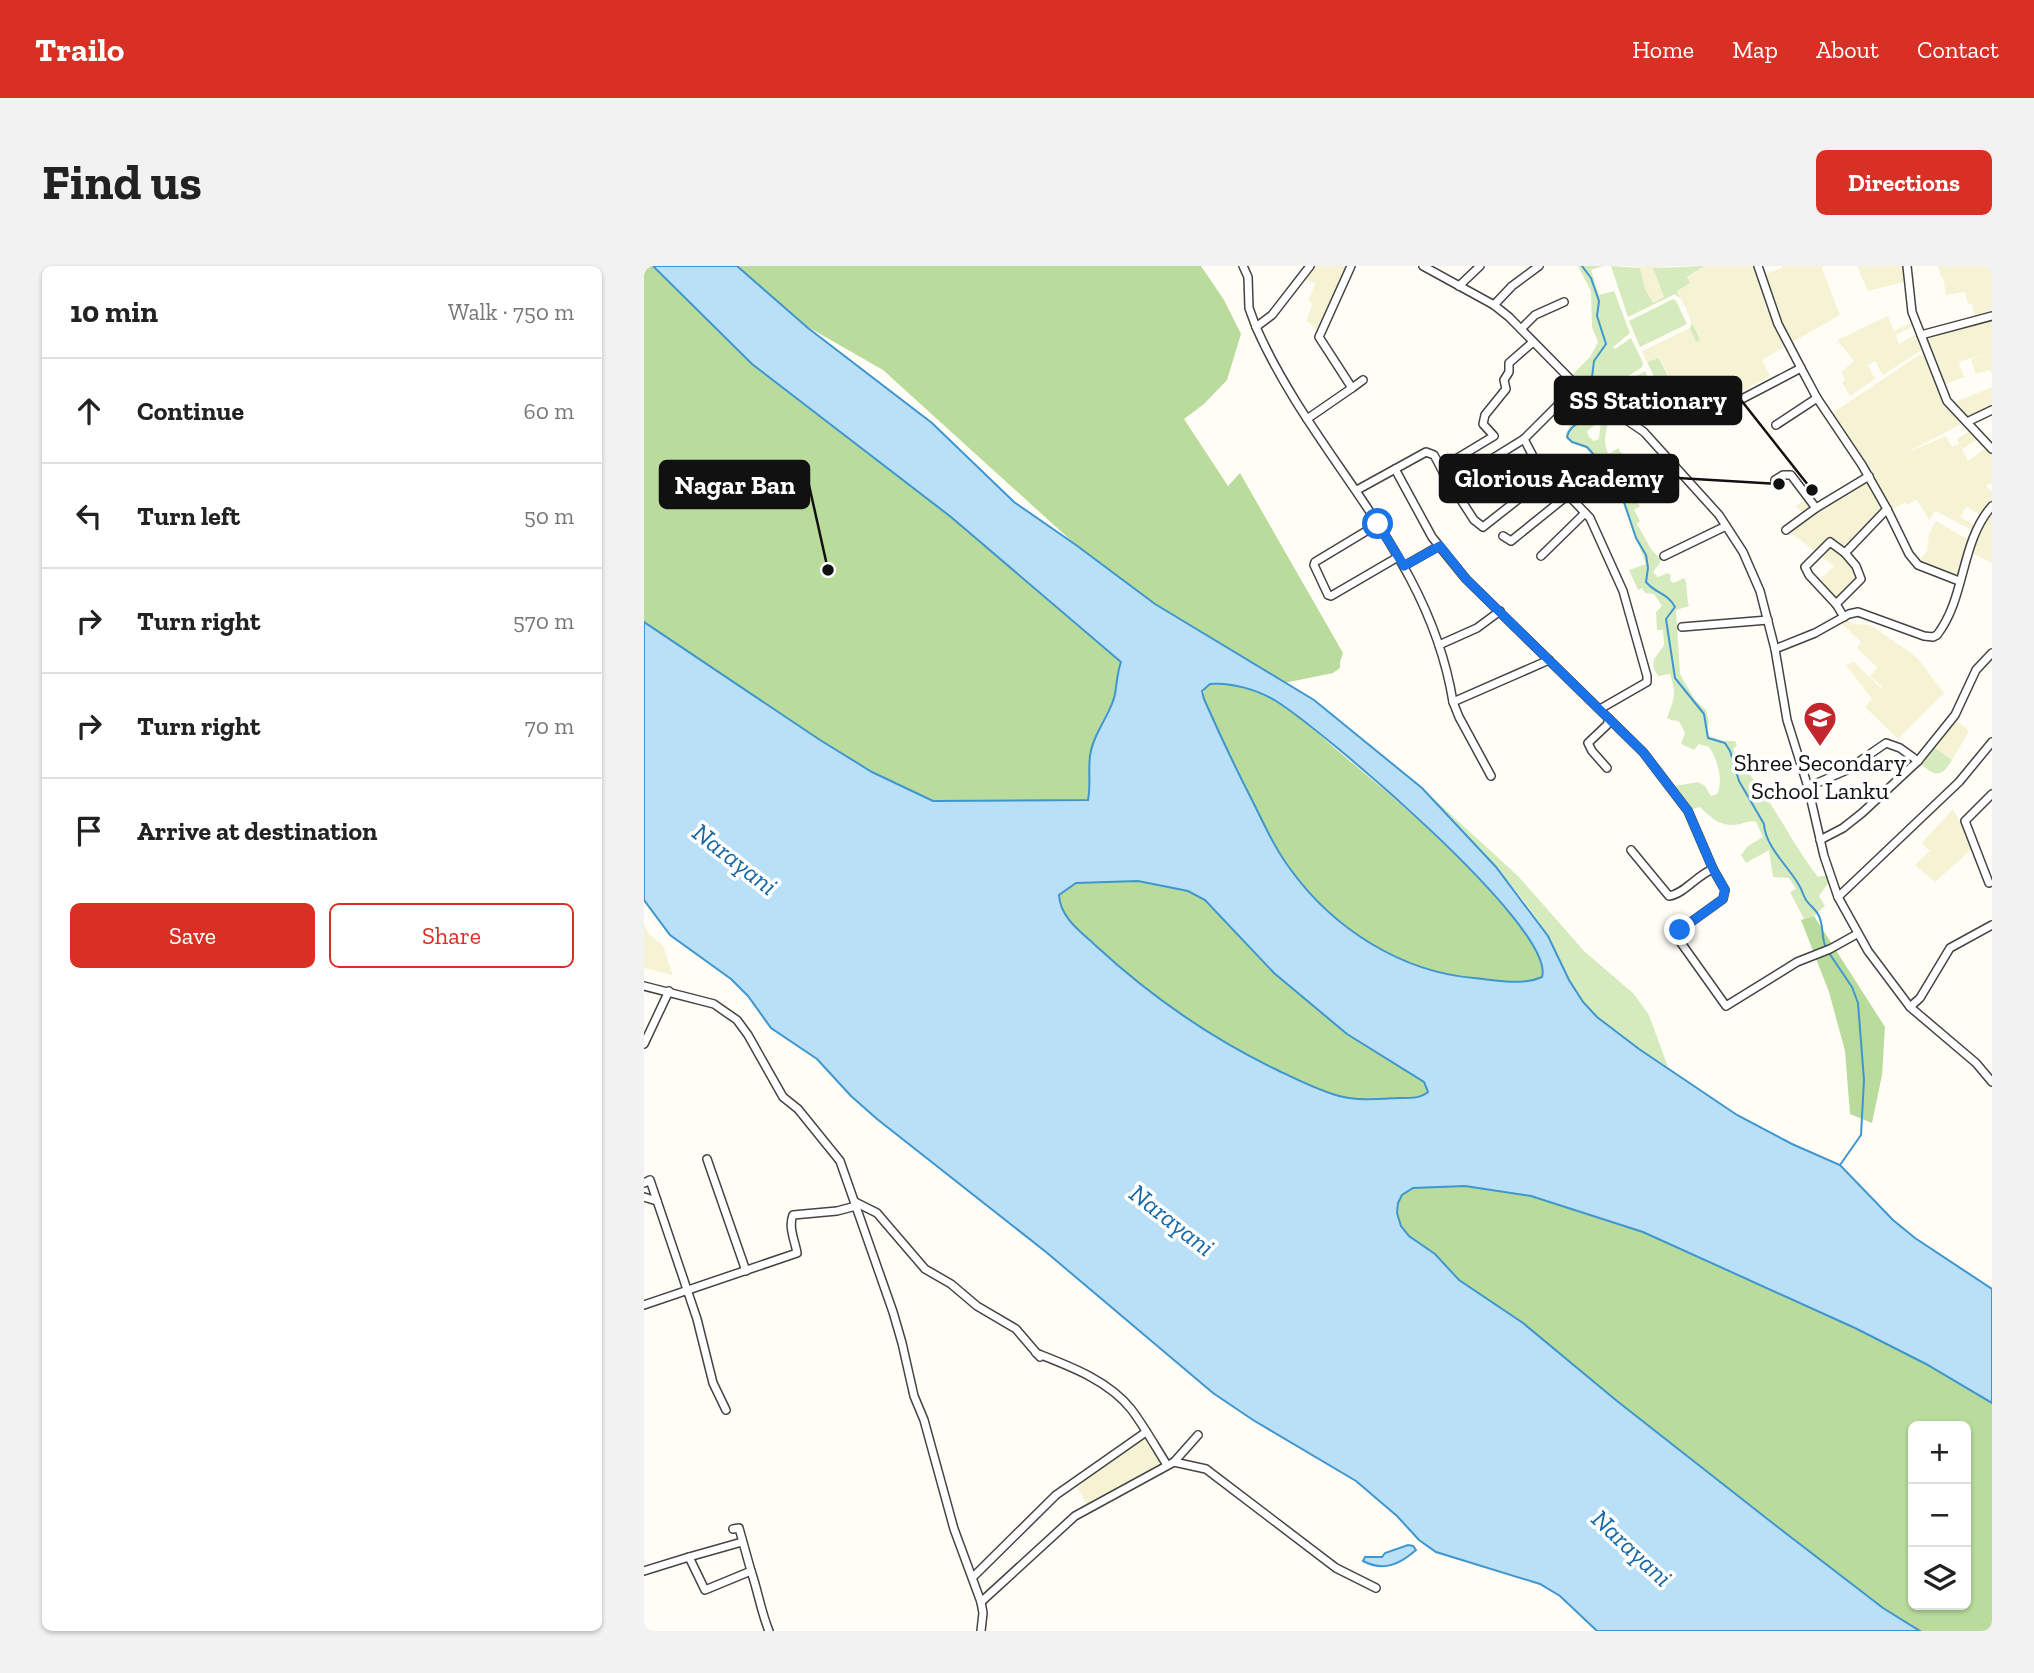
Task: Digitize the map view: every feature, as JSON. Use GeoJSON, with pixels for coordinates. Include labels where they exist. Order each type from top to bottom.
{"type":"FeatureCollection","features":[{"type":"Feature","properties":{"kind":"street"},"geometry":{"type":"LineString","coordinates":[[1243,266],[1248,276],[1249,308],[1268,356],[1307,419],[1357,490],[1422,599],[1449,675],[1458,718],[1491,776]]}},
{"type":"Feature","properties":{"kind":"street"},"geometry":{"type":"LineString","coordinates":[[1256,327],[1272,315],[1310,266]]}},
{"type":"Feature","properties":{"kind":"street"},"geometry":{"type":"LineString","coordinates":[[1351,266],[1319,337],[1352,388]]}},
{"type":"Feature","properties":{"kind":"street"},"geometry":{"type":"LineString","coordinates":[[1459,286],[1480,266]]}},
{"type":"Feature","properties":{"kind":"street"},"geometry":{"type":"LineString","coordinates":[[1494,305],[1512,286],[1539,266]]}},
{"type":"Feature","properties":{"kind":"street"},"geometry":{"type":"LineString","coordinates":[[1758,266],[1778,324],[1801,368],[1817,398],[1868,476],[1912,560],[1929,570],[1959,581]]}},
{"type":"Feature","properties":{"kind":"street"},"geometry":{"type":"LineString","coordinates":[[1907,266],[1911,307],[1947,401],[1992,449]]}},
{"type":"Feature","properties":{"kind":"street"},"geometry":{"type":"LineString","coordinates":[[1429,267],[1494,305],[1577,386],[1644,432],[1709,501],[1750,567],[1768,620],[1787,720],[1838,898],[1891,985],[1910,1007],[1976,1063],[1992,1082]]}},
{"type":"Feature","properties":{"kind":"street"},"geometry":{"type":"LineString","coordinates":[[1521,329],[1535,315],[1564,302]]}},
{"type":"Feature","properties":{"kind":"street"},"geometry":{"type":"LineString","coordinates":[[1921,335],[1992,316]]}},
{"type":"Feature","properties":{"kind":"street"},"geometry":{"type":"LineString","coordinates":[[1441,468],[1494,436],[1483,424],[1485,415],[1506,389],[1504,380],[1509,372],[1509,363],[1533,342]]}},
{"type":"Feature","properties":{"kind":"street"},"geometry":{"type":"LineString","coordinates":[[1736,402],[1801,368]]}},
{"type":"Feature","properties":{"kind":"street"},"geometry":{"type":"LineString","coordinates":[[1307,419],[1363,380]]}},
{"type":"Feature","properties":{"kind":"street"},"geometry":{"type":"LineString","coordinates":[[1450,483],[1524,439],[1577,386]]}},
{"type":"Feature","properties":{"kind":"street"},"geometry":{"type":"LineString","coordinates":[[1776,425],[1817,398]]}},
{"type":"Feature","properties":{"kind":"street"},"geometry":{"type":"LineString","coordinates":[[1967,422],[1992,410]]}},
{"type":"Feature","properties":{"kind":"street"},"geometry":{"type":"LineString","coordinates":[[1524,439],[1535,460],[1590,518],[1623,591],[1648,680],[1600,709]]}},
{"type":"Feature","properties":{"kind":"street"},"geometry":{"type":"LineString","coordinates":[[1357,490],[1426,452],[1434,455],[1474,520],[1483,527],[1549,475]]}},
{"type":"Feature","properties":{"kind":"street"},"geometry":{"type":"LineString","coordinates":[[1395,469],[1426,526],[1466,579],[1643,752],[1688,811],[1725,890],[1723,899],[1678,934],[1684,949],[1726,1006],[1797,962],[1830,949],[1857,933]]}},
{"type":"Feature","properties":{"kind":"street"},"geometry":{"type":"LineString","coordinates":[[1775,480],[1783,475],[1791,475],[1816,508]]}},
{"type":"Feature","properties":{"kind":"street"},"geometry":{"type":"LineString","coordinates":[[1786,530],[1868,476]]}},
{"type":"Feature","properties":{"kind":"street"},"geometry":{"type":"LineString","coordinates":[[1503,536],[1511,541],[1568,495]]}},
{"type":"Feature","properties":{"kind":"street"},"geometry":{"type":"LineString","coordinates":[[1775,649],[1815,633],[1853,612],[1863,612],[1933,637],[1947,618],[1978,527],[1992,506]]}},
{"type":"Feature","properties":{"kind":"street"},"geometry":{"type":"LineString","coordinates":[[1845,554],[1887,509]]}},
{"type":"Feature","properties":{"kind":"street"},"geometry":{"type":"LineString","coordinates":[[1541,556],[1586,513]]}},
{"type":"Feature","properties":{"kind":"street"},"geometry":{"type":"LineString","coordinates":[[1378,524],[1314,564],[1328,595],[1331,596],[1398,556]]}},
{"type":"Feature","properties":{"kind":"street"},"geometry":{"type":"LineString","coordinates":[[1664,556],[1726,526]]}},
{"type":"Feature","properties":{"kind":"street"},"geometry":{"type":"LineString","coordinates":[[1836,604],[1861,579],[1856,566],[1830,542],[1805,567],[1844,617]]}},
{"type":"Feature","properties":{"kind":"street"},"geometry":{"type":"LineString","coordinates":[[1404,566],[1440,546]]}},
{"type":"Feature","properties":{"kind":"street"},"geometry":{"type":"LineString","coordinates":[[1439,645],[1477,628],[1500,611]]}},
{"type":"Feature","properties":{"kind":"street"},"geometry":{"type":"LineString","coordinates":[[1682,627],[1768,620]]}},
{"type":"Feature","properties":{"kind":"street"},"geometry":{"type":"LineString","coordinates":[[1820,840],[1843,828],[1862,813],[1918,761],[1955,715],[1976,670],[1992,653]]}},
{"type":"Feature","properties":{"kind":"street"},"geometry":{"type":"LineString","coordinates":[[1453,702],[1549,660]]}},
{"type":"Feature","properties":{"kind":"street"},"geometry":{"type":"LineString","coordinates":[[1607,768],[1588,743],[1609,719]]}},
{"type":"Feature","properties":{"kind":"street"},"geometry":{"type":"LineString","coordinates":[[1838,898],[1959,782],[1992,742]]}},
{"type":"Feature","properties":{"kind":"street"},"geometry":{"type":"LineString","coordinates":[[1808,787],[1847,770],[1885,743],[1900,748],[1918,761]]}},
{"type":"Feature","properties":{"kind":"street"},"geometry":{"type":"LineString","coordinates":[[1989,883],[1989,873],[1965,821],[1992,794]]}},
{"type":"Feature","properties":{"kind":"street"},"geometry":{"type":"LineString","coordinates":[[1631,850],[1669,896],[1713,869]]}},
{"type":"Feature","properties":{"kind":"street"},"geometry":{"type":"LineString","coordinates":[[1910,1007],[1920,998],[1950,948],[1992,925]]}},
{"type":"Feature","properties":{"kind":"street"},"geometry":{"type":"LineString","coordinates":[[644,986],[714,1004],[737,1020],[783,1097],[798,1109],[840,1161],[902,1342],[914,1396],[924,1420],[954,1529],[981,1602],[983,1630]]}},
{"type":"Feature","properties":{"kind":"street"},"geometry":{"type":"LineString","coordinates":[[644,1044],[669,991]]}},
{"type":"Feature","properties":{"kind":"street"},"geometry":{"type":"LineString","coordinates":[[707,1159],[746,1270]]}},
{"type":"Feature","properties":{"kind":"street"},"geometry":{"type":"LineString","coordinates":[[644,1183],[650,1180],[687,1291],[713,1382],[726,1410]]}},
{"type":"Feature","properties":{"kind":"street"},"geometry":{"type":"LineString","coordinates":[[644,1197],[657,1201]]}},
{"type":"Feature","properties":{"kind":"street"},"geometry":{"type":"LineString","coordinates":[[644,1306],[797,1254],[790,1222],[793,1215],[804,1212],[837,1212],[856,1204],[877,1213],[925,1269],[951,1284],[977,1307],[1016,1329],[1038,1355],[1079,1370],[1116,1395],[1130,1408],[1171,1463],[1206,1469],[1335,1568],[1376,1588]]}},
{"type":"Feature","properties":{"kind":"street"},"geometry":{"type":"LineString","coordinates":[[973,1577],[1056,1495],[1146,1432]]}},
{"type":"Feature","properties":{"kind":"street"},"geometry":{"type":"LineString","coordinates":[[981,1602],[1075,1516],[1171,1463],[1198,1435]]}},
{"type":"Feature","properties":{"kind":"street"},"geometry":{"type":"LineString","coordinates":[[733,1529],[738,1528],[760,1599],[762,1616],[769,1631]]}},
{"type":"Feature","properties":{"kind":"street"},"geometry":{"type":"LineString","coordinates":[[644,1571],[742,1542]]}},
{"type":"Feature","properties":{"kind":"street"},"geometry":{"type":"LineString","coordinates":[[690,1557],[704,1590],[751,1571]]}},
{"type":"Feature","properties":{"kind":"shaded area"},"geometry":{"type":"Polygon","coordinates":[[[1313,266],[1348,266],[1319,331],[1306,320],[1313,304],[1308,301],[1315,284],[1305,279],[1313,266]]]}},
{"type":"Feature","properties":{"kind":"shaded area"},"geometry":{"type":"Polygon","coordinates":[[[1635,266],[1668,266],[1653,268],[1664,297],[1653,303],[1645,289],[1640,268],[1635,266]]]}},
{"type":"Feature","properties":{"kind":"shaded area"},"geometry":{"type":"Polygon","coordinates":[[[1704,266],[1754,266],[1766,307],[1786,346],[1762,360],[1770,376],[1690,420],[1660,358],[1647,362],[1642,351],[1690,328],[1696,342],[1691,319],[1677,290],[1689,283],[1687,278],[1704,266]]]}},
{"type":"Feature","properties":{"kind":"shaded area"},"geometry":{"type":"Polygon","coordinates":[[[1782,266],[1821,266],[1840,315],[1791,343],[1763,275],[1782,266]]]}},
{"type":"Feature","properties":{"kind":"shaded area"},"geometry":{"type":"Polygon","coordinates":[[[1857,266],[1903,266],[1904,282],[1868,291],[1857,266]]]}},
{"type":"Feature","properties":{"kind":"shaded area"},"geometry":{"type":"Polygon","coordinates":[[[1938,266],[1992,266],[1992,315],[1975,320],[1972,304],[1968,304],[1965,292],[1946,295],[1938,266]]]}},
{"type":"Feature","properties":{"kind":"shaded area"},"geometry":{"type":"Polygon","coordinates":[[[1888,316],[1894,331],[1911,323],[1913,326],[1896,335],[1899,344],[1918,333],[1923,347],[1883,375],[1875,361],[1868,365],[1875,379],[1850,396],[1842,382],[1845,380],[1841,372],[1854,361],[1837,340],[1888,316]]]}},
{"type":"Feature","properties":{"kind":"shaded area"},"geometry":{"type":"Polygon","coordinates":[[[1992,319],[1992,374],[1990,370],[1976,374],[1971,359],[1986,353],[1959,362],[1964,377],[1943,385],[1924,335],[1992,319]]]}},
{"type":"Feature","properties":{"kind":"shaded area"},"geometry":{"type":"Polygon","coordinates":[[[1919,355],[1926,357],[1939,390],[1963,423],[1904,454],[1946,436],[1952,447],[1959,444],[1957,439],[1971,430],[1979,439],[1962,449],[1968,461],[1987,447],[1992,453],[1992,485],[1989,483],[1986,487],[1992,491],[1992,503],[1981,515],[1966,507],[1960,517],[1976,526],[1974,531],[1935,511],[1929,520],[1917,500],[1890,510],[1831,414],[1919,355]]]}},
{"type":"Feature","properties":{"kind":"shaded area"},"geometry":{"type":"Polygon","coordinates":[[[1992,387],[1992,407],[1969,418],[1955,402],[1992,387]]]}},
{"type":"Feature","properties":{"kind":"shaded area"},"geometry":{"type":"Polygon","coordinates":[[[1865,480],[1870,482],[1885,509],[1844,554],[1857,577],[1834,600],[1821,579],[1834,566],[1789,531],[1806,517],[1796,506],[1807,499],[1819,510],[1823,509],[1865,480]]]}},
{"type":"Feature","properties":{"kind":"shaded area"},"geometry":{"type":"Polygon","coordinates":[[[1992,510],[1992,563],[1971,553],[1992,510]]]}},
{"type":"Feature","properties":{"kind":"shaded area"},"geometry":{"type":"Polygon","coordinates":[[[1936,521],[1969,540],[1957,574],[1946,573],[1919,561],[1927,551],[1929,534],[1936,521]]]}},
{"type":"Feature","properties":{"kind":"shaded area"},"geometry":{"type":"Polygon","coordinates":[[[1847,619],[1853,624],[1870,625],[1911,653],[1944,693],[1898,739],[1865,707],[1872,699],[1846,665],[1854,662],[1882,687],[1870,676],[1877,667],[1857,648],[1861,642],[1841,623],[1847,619]]]}},
{"type":"Feature","properties":{"kind":"shaded area"},"geometry":{"type":"Polygon","coordinates":[[[1955,719],[1969,731],[1952,760],[1934,747],[1955,719]]]}},
{"type":"Feature","properties":{"kind":"shaded area"},"geometry":{"type":"Polygon","coordinates":[[[1953,809],[1974,847],[1935,882],[1915,865],[1930,851],[1922,843],[1953,809]]]}},
{"type":"Feature","properties":{"kind":"shaded area"},"geometry":{"type":"Polygon","coordinates":[[[644,925],[649,934],[663,946],[673,975],[644,968],[644,925]]]}},
{"type":"Feature","properties":{"kind":"shaded area"},"geometry":{"type":"Polygon","coordinates":[[[1146,1432],[1167,1465],[1089,1508],[1074,1482],[1146,1432]]]}},
{"type":"Feature","properties":{"kind":"green space"},"geometry":{"type":"Polygon","coordinates":[[[644,266],[653,266],[752,365],[951,517],[1121,661],[1113,699],[1092,748],[1088,800],[933,801],[872,771],[820,740],[644,622],[644,266]]]}},
{"type":"Feature","properties":{"kind":"green space"},"geometry":{"type":"Polygon","coordinates":[[[737,266],[1201,266],[1224,300],[1241,334],[1227,380],[1204,404],[1184,419],[1228,486],[1240,473],[1343,653],[1340,668],[1333,673],[1284,683],[1155,604],[1076,545],[883,370],[808,327],[737,266]]]}},
{"type":"Feature","properties":{"kind":"green space"},"geometry":{"type":"Polygon","coordinates":[[[1578,266],[1603,266],[1591,270],[1599,295],[1614,291],[1630,333],[1613,347],[1615,349],[1631,338],[1643,363],[1642,367],[1610,388],[1611,401],[1608,405],[1570,377],[1590,357],[1598,342],[1592,327],[1591,291],[1578,266]]]}},
{"type":"Feature","properties":{"kind":"green space"},"geometry":{"type":"Polygon","coordinates":[[[1611,266],[1640,268],[1645,289],[1653,303],[1664,297],[1653,268],[1704,266],[1687,277],[1690,283],[1677,291],[1685,307],[1675,294],[1628,317],[1611,266]]]}},
{"type":"Feature","properties":{"kind":"green space"},"geometry":{"type":"Polygon","coordinates":[[[1673,299],[1687,324],[1640,347],[1629,321],[1673,299]]]}},
{"type":"Feature","properties":{"kind":"green space"},"geometry":{"type":"Polygon","coordinates":[[[1692,323],[1700,340],[1696,342],[1690,328],[1692,323]]]}},
{"type":"Feature","properties":{"kind":"green space"},"geometry":{"type":"Polygon","coordinates":[[[1659,358],[1683,407],[1670,410],[1644,428],[1633,419],[1661,398],[1661,391],[1647,362],[1659,358]]]}},
{"type":"Feature","properties":{"kind":"green space"},"geometry":{"type":"Polygon","coordinates":[[[1645,371],[1657,397],[1628,416],[1616,409],[1613,390],[1645,371]]]}},
{"type":"Feature","properties":{"kind":"green space"},"geometry":{"type":"Polygon","coordinates":[[[1595,405],[1602,411],[1595,425],[1587,431],[1589,437],[1594,441],[1599,439],[1601,420],[1607,416],[1610,418],[1605,436],[1607,450],[1609,454],[1618,448],[1622,454],[1613,461],[1619,471],[1614,476],[1620,484],[1634,476],[1640,487],[1629,495],[1633,502],[1637,501],[1640,506],[1634,510],[1640,521],[1637,524],[1660,559],[1653,572],[1658,577],[1668,573],[1673,583],[1684,578],[1685,580],[1689,606],[1676,610],[1680,674],[1695,700],[1706,710],[1709,722],[1707,732],[1709,736],[1723,741],[1735,741],[1737,745],[1733,749],[1737,756],[1805,859],[1818,877],[1828,875],[1829,882],[1819,896],[1825,906],[1814,916],[1804,919],[1790,892],[1796,889],[1789,878],[1773,877],[1769,850],[1746,863],[1741,855],[1748,846],[1763,837],[1756,822],[1728,825],[1718,822],[1700,807],[1692,809],[1675,786],[1698,782],[1704,785],[1711,796],[1717,794],[1719,770],[1709,747],[1699,744],[1694,750],[1681,744],[1685,733],[1682,727],[1679,722],[1667,718],[1674,696],[1672,681],[1670,674],[1658,676],[1653,663],[1664,645],[1663,630],[1657,630],[1656,612],[1662,606],[1654,594],[1645,593],[1642,588],[1638,590],[1629,570],[1646,564],[1617,488],[1587,449],[1567,440],[1566,433],[1577,415],[1595,405]]]}},
{"type":"Feature","properties":{"kind":"green space"},"geometry":{"type":"Polygon","coordinates":[[[1231,684],[1276,701],[1304,721],[1456,854],[1521,924],[1539,954],[1542,977],[1517,982],[1499,981],[1447,974],[1421,967],[1371,944],[1327,911],[1291,870],[1276,846],[1204,699],[1204,687],[1231,684]]]}},
{"type":"Feature","properties":{"kind":"green space"},"geometry":{"type":"Polygon","coordinates":[[[1934,747],[1952,760],[1937,774],[1920,763],[1934,747]]]}},
{"type":"Feature","properties":{"kind":"green space"},"geometry":{"type":"Polygon","coordinates":[[[1422,788],[1518,876],[1584,951],[1634,994],[1649,1015],[1668,1067],[1623,1038],[1583,1002],[1548,936],[1520,896],[1422,788]]]}},
{"type":"Feature","properties":{"kind":"green space"},"geometry":{"type":"Polygon","coordinates":[[[1138,881],[1188,891],[1205,900],[1274,973],[1347,1034],[1424,1082],[1429,1092],[1414,1097],[1369,1099],[1331,1094],[1251,1057],[1203,1029],[1159,998],[1078,929],[1067,917],[1058,895],[1076,883],[1138,881]]]}},
{"type":"Feature","properties":{"kind":"green space"},"geometry":{"type":"Polygon","coordinates":[[[1814,916],[1885,1027],[1882,1075],[1872,1123],[1850,1114],[1845,1051],[1829,992],[1801,920],[1814,916]]]}},
{"type":"Feature","properties":{"kind":"green space"},"geometry":{"type":"Polygon","coordinates":[[[1465,1186],[1531,1196],[1643,1232],[1855,1328],[1926,1364],[1992,1403],[1992,1631],[1920,1631],[1883,1608],[1617,1401],[1523,1323],[1459,1280],[1435,1254],[1409,1236],[1401,1226],[1397,1213],[1402,1195],[1412,1188],[1465,1186]]]}},
{"type":"Feature","properties":{"kind":"water","name":"Narayani"},"geometry":{"type":"Polygon","coordinates":[[[653,266],[737,266],[808,328],[932,423],[1014,502],[1155,604],[1314,700],[1422,788],[1496,867],[1548,936],[1569,980],[1583,1002],[1597,1017],[1639,1049],[1737,1115],[1840,1165],[1893,1220],[1915,1238],[1992,1289],[1992,1403],[1926,1364],[1855,1328],[1643,1232],[1531,1196],[1465,1186],[1413,1188],[1402,1195],[1398,1203],[1397,1213],[1401,1226],[1409,1236],[1435,1254],[1459,1280],[1523,1323],[1770,1521],[1883,1608],[1920,1631],[1597,1631],[1560,1596],[1540,1584],[1436,1552],[1419,1540],[1397,1516],[1356,1481],[1213,1393],[1046,1252],[877,1119],[851,1096],[817,1059],[771,1028],[748,996],[731,979],[670,935],[644,900],[644,622],[820,740],[872,772],[933,801],[1088,800],[1092,747],[1113,701],[1121,662],[951,517],[752,364],[653,266]],[[1210,684],[1202,691],[1204,699],[1270,836],[1291,870],[1327,911],[1371,944],[1421,967],[1447,974],[1499,981],[1517,982],[1542,977],[1537,952],[1513,917],[1431,831],[1384,788],[1339,749],[1276,701],[1244,688],[1210,684]],[[1138,881],[1076,883],[1059,895],[1060,903],[1077,929],[1158,998],[1251,1057],[1331,1094],[1369,1099],[1414,1098],[1428,1092],[1424,1082],[1347,1034],[1274,973],[1205,900],[1188,891],[1138,881]]]}},
{"type":"Feature","properties":{"kind":"water"},"geometry":{"type":"Polygon","coordinates":[[[1408,1545],[1416,1550],[1391,1565],[1378,1566],[1363,1561],[1365,1557],[1382,1557],[1385,1553],[1408,1545]]]}},
{"type":"Feature","properties":{"kind":"waterway"},"geometry":{"type":"LineString","coordinates":[[1582,266],[1591,278],[1599,301],[1597,316],[1606,344],[1594,361],[1591,385],[1604,400]]}},
{"type":"Feature","properties":{"kind":"waterway"},"geometry":{"type":"LineString","coordinates":[[1600,407],[1592,416],[1573,427],[1567,437],[1572,442],[1587,447],[1620,490],[1636,538],[1646,555],[1646,582],[1668,598],[1675,607],[1666,619],[1675,678],[1704,714],[1708,738],[1725,743],[1730,751],[1739,781],[1764,824],[1768,840],[1819,916],[1826,948]]}},
{"type":"Feature","properties":{"kind":"waterway"},"geometry":{"type":"LineString","coordinates":[[1829,953],[1852,987],[1858,1003],[1864,1080],[1861,1135],[1840,1165]]}},
{"type":"Feature","properties":{"kind":"place","name":"Glorious Academy"},"geometry":{"type":"Point","coordinates":[1779,484]}},
{"type":"Feature","properties":{"kind":"place","name":"SS Stationary"},"geometry":{"type":"Point","coordinates":[1812,490]}},
{"type":"Feature","properties":{"kind":"place","name":"Nagar Ban"},"geometry":{"type":"Point","coordinates":[828,570]}},
{"type":"Feature","properties":{"kind":"place","name":"Shree Secondary School Lanku"},"geometry":{"type":"Point","coordinates":[1820,748]}},
{"type":"Feature","properties":{"kind":"route"},"geometry":{"type":"LineString","coordinates":[[1378,524],[1404,566],[1440,546],[1466,579],[1643,752],[1688,811],[1726,895],[1680,930]]}}]}
